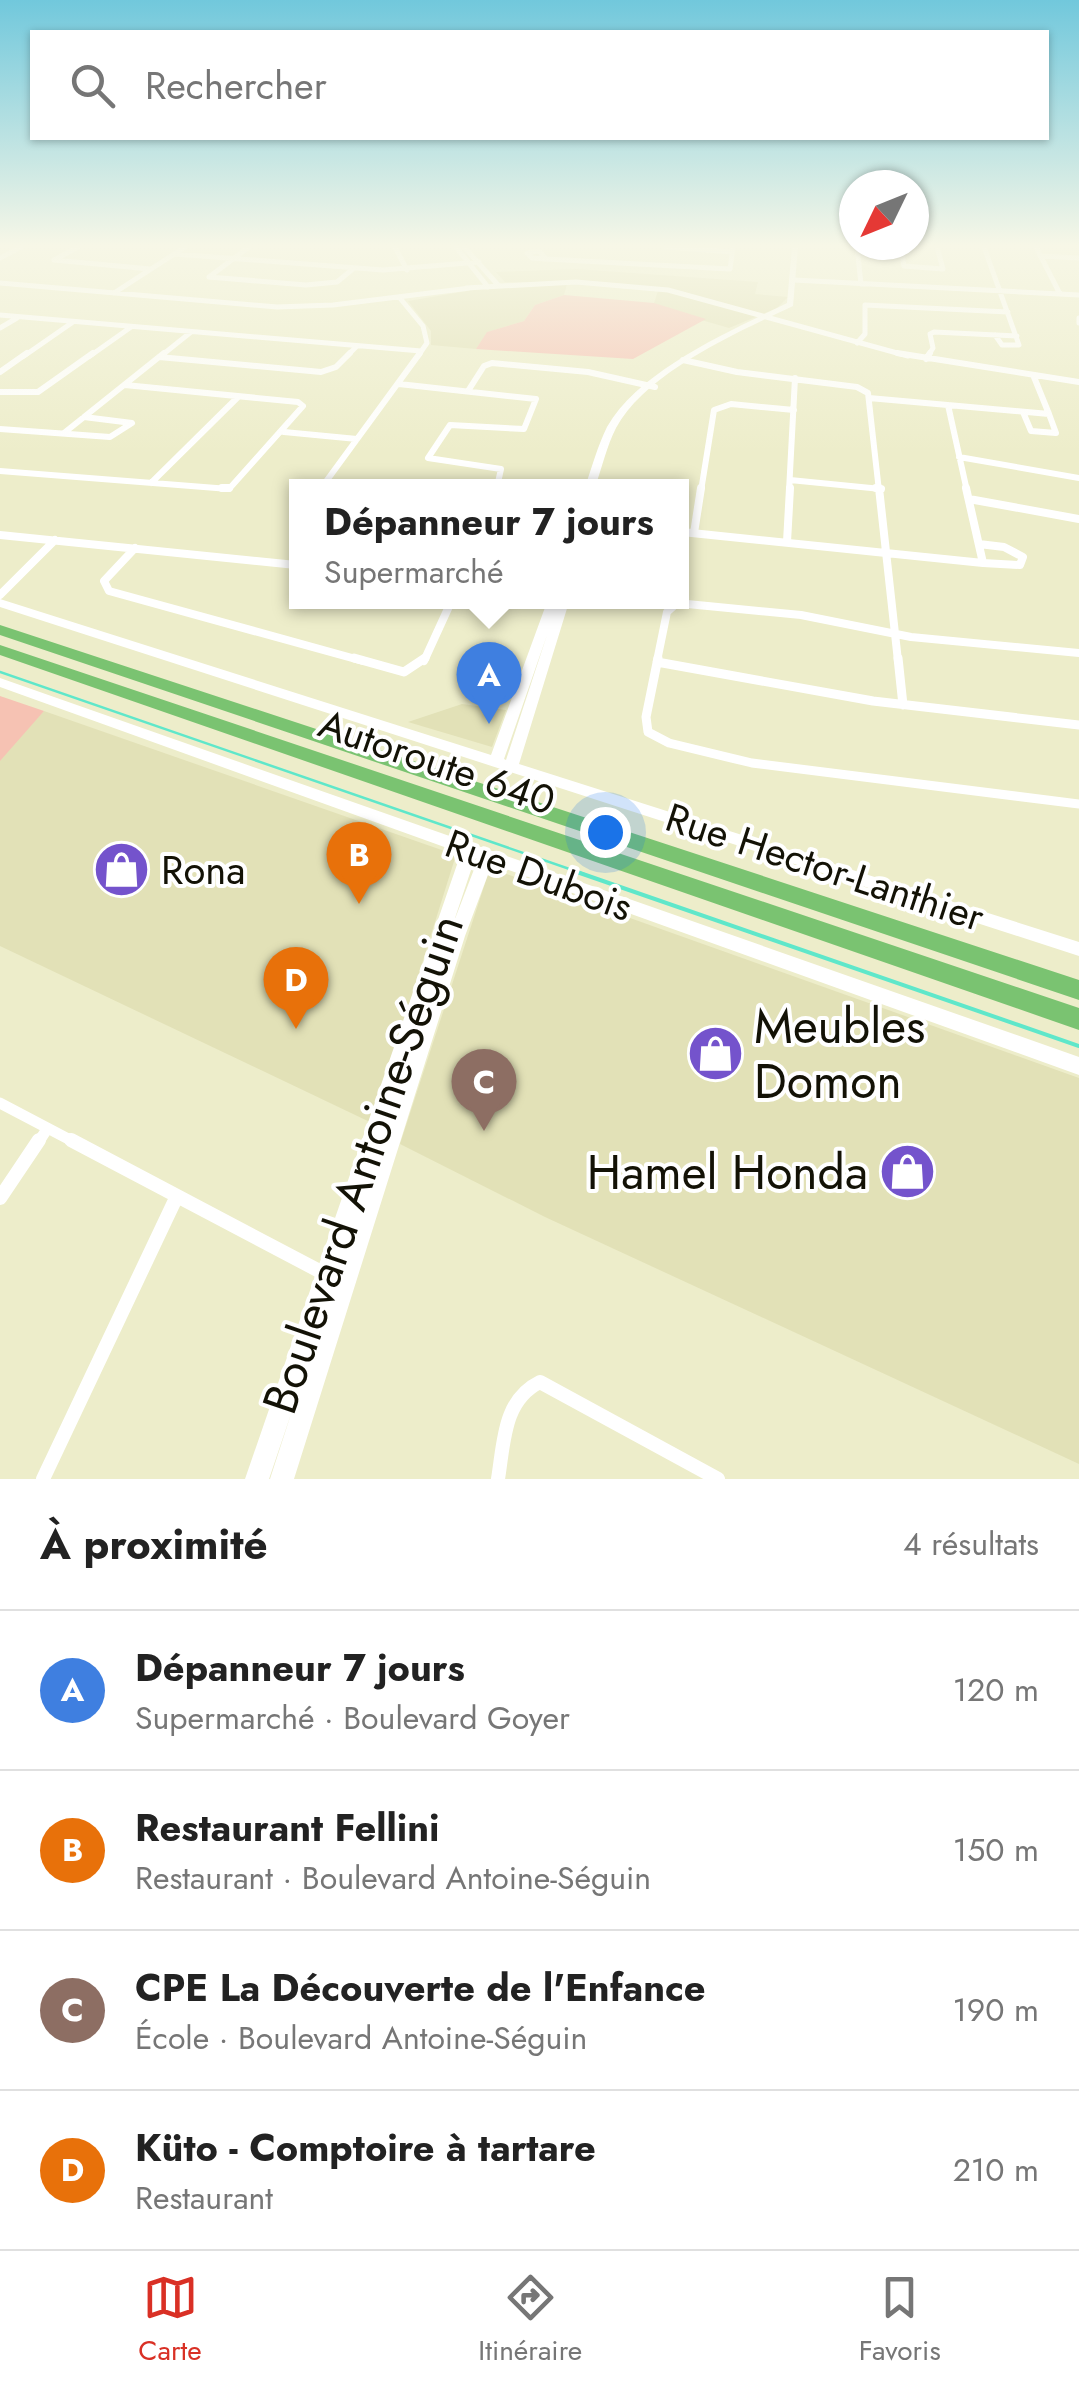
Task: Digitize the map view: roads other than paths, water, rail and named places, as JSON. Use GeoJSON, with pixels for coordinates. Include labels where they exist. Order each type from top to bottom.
{"type":"FeatureCollection","features":[{"type":"Feature","properties":{"kind":"highway","name":"Autoroute 640"},"geometry":{"type":"LineString","coordinates":[[0,630],[1079,990]]}},
{"type":"Feature","properties":{"kind":"highway","name":"Autoroute 640"},"geometry":{"type":"LineString","coordinates":[[0,650],[1079,1018]]}},
{"type":"Feature","properties":{"kind":"street"},"geometry":{"type":"LineString","coordinates":[[10,316],[421,351]]}},
{"type":"Feature","properties":{"kind":"street"},"geometry":{"type":"LineString","coordinates":[[327,479],[421,351],[428,337],[413,316]]}},
{"type":"Feature","properties":{"kind":"street"},"geometry":{"type":"LineString","coordinates":[[764,316],[926,359],[1079,382]]}},
{"type":"Feature","properties":{"kind":"street"},"geometry":{"type":"LineString","coordinates":[[593,479],[616,420],[651,386],[714,340],[773,316]]}},
{"type":"Feature","properties":{"kind":"street"},"geometry":{"type":"LineString","coordinates":[[857,343],[865,334],[863,316]]}},
{"type":"Feature","properties":{"kind":"street"},"geometry":{"type":"LineString","coordinates":[[995,334],[1000,343],[1019,345],[1010,316]]}},
{"type":"Feature","properties":{"kind":"street"},"geometry":{"type":"LineString","coordinates":[[0,328],[20,317]]}},
{"type":"Feature","properties":{"kind":"street"},"geometry":{"type":"LineString","coordinates":[[0,372],[73,322]]}},
{"type":"Feature","properties":{"kind":"street"},"geometry":{"type":"LineString","coordinates":[[0,392],[38,392],[130,327]]}},
{"type":"Feature","properties":{"kind":"street"},"geometry":{"type":"LineString","coordinates":[[64,433],[191,332]]}},
{"type":"Feature","properties":{"kind":"street"},"geometry":{"type":"LineString","coordinates":[[926,359],[932,350],[934,332],[1017,336]]}},
{"type":"Feature","properties":{"kind":"street"},"geometry":{"type":"LineString","coordinates":[[159,358],[321,372],[336,367],[357,346]]}},
{"type":"Feature","properties":{"kind":"street"},"geometry":{"type":"LineString","coordinates":[[687,361],[857,387],[868,393],[903,705]]}},
{"type":"Feature","properties":{"kind":"street"},"geometry":{"type":"LineString","coordinates":[[468,391],[484,366],[492,363],[588,372],[651,386]]}},
{"type":"Feature","properties":{"kind":"street"},"geometry":{"type":"LineString","coordinates":[[1023,412],[1032,431],[1048,436],[1056,433],[1034,377]]}},
{"type":"Feature","properties":{"kind":"street"},"geometry":{"type":"LineString","coordinates":[[788,542],[795,378]]}},
{"type":"Feature","properties":{"kind":"street"},"geometry":{"type":"LineString","coordinates":[[399,384],[537,401],[524,429],[446,427],[428,458],[501,468],[499,479]]}},
{"type":"Feature","properties":{"kind":"street"},"geometry":{"type":"LineString","coordinates":[[0,471],[229,489],[284,432],[302,403],[125,385]]}},
{"type":"Feature","properties":{"kind":"street"},"geometry":{"type":"LineString","coordinates":[[602,479],[620,427],[651,386]]}},
{"type":"Feature","properties":{"kind":"street"},"geometry":{"type":"LineString","coordinates":[[151,483],[238,396]]}},
{"type":"Feature","properties":{"kind":"street"},"geometry":{"type":"LineString","coordinates":[[869,398],[1049,414]]}},
{"type":"Feature","properties":{"kind":"street"},"geometry":{"type":"LineString","coordinates":[[694,534],[714,410],[731,404],[794,410]]}},
{"type":"Feature","properties":{"kind":"street"},"geometry":{"type":"LineString","coordinates":[[948,405],[984,563]]}},
{"type":"Feature","properties":{"kind":"street"},"geometry":{"type":"LineString","coordinates":[[0,430],[110,437],[132,424],[84,417]]}},
{"type":"Feature","properties":{"kind":"street"},"geometry":{"type":"LineString","coordinates":[[284,432],[357,439]]}},
{"type":"Feature","properties":{"kind":"street"},"geometry":{"type":"LineString","coordinates":[[959,456],[1079,478]]}},
{"type":"Feature","properties":{"kind":"street"},"geometry":{"type":"LineString","coordinates":[[790,480],[881,488]]}},
{"type":"Feature","properties":{"kind":"street"},"geometry":{"type":"LineString","coordinates":[[969,499],[1079,520]]}},
{"type":"Feature","properties":{"kind":"street"},"geometry":{"type":"LineString","coordinates":[[689,533],[1020,565],[1023,557],[1004,548],[979,544]]}},
{"type":"Feature","properties":{"kind":"street"},"geometry":{"type":"LineString","coordinates":[[0,535],[289,564]]}},
{"type":"Feature","properties":{"kind":"street"},"geometry":{"type":"LineString","coordinates":[[0,595],[55,540]]}},
{"type":"Feature","properties":{"kind":"street"},"geometry":{"type":"LineString","coordinates":[[135,548],[104,581],[108,591],[404,672],[423,663],[449,609]]}},
{"type":"Feature","properties":{"kind":"street","name":"Rue Hector-Lanthier"},"geometry":{"type":"LineString","coordinates":[[0,603],[1079,949]]}},
{"type":"Feature","properties":{"kind":"street"},"geometry":{"type":"LineString","coordinates":[[689,604],[801,615],[895,634],[1079,653]]}},
{"type":"Feature","properties":{"kind":"street"},"geometry":{"type":"LineString","coordinates":[[503,764],[551,609]]}},
{"type":"Feature","properties":{"kind":"street"},"geometry":{"type":"LineString","coordinates":[[503,764],[561,609]]}},
{"type":"Feature","properties":{"kind":"street"},"geometry":{"type":"LineString","coordinates":[[669,609],[646,718],[648,732],[670,743],[752,762],[1079,804]]}},
{"type":"Feature","properties":{"kind":"street"},"geometry":{"type":"LineString","coordinates":[[656,662],[903,705],[1079,725]]}},
{"type":"Feature","properties":{"kind":"street","name":"Rue Dubois"},"geometry":{"type":"LineString","coordinates":[[0,682],[1079,1066]]}},
{"type":"Feature","properties":{"kind":"street","name":"Boulevard Antoine-Séguin"},"geometry":{"type":"LineString","coordinates":[[257,1479],[336,1277],[478,853]]}},
{"type":"Feature","properties":{"kind":"street"},"geometry":{"type":"LineString","coordinates":[[0,1103],[336,1277]]}},
{"type":"Feature","properties":{"kind":"street"},"geometry":{"type":"LineString","coordinates":[[0,1198],[48,1128]]}},
{"type":"Feature","properties":{"kind":"street"},"geometry":{"type":"LineString","coordinates":[[42,1479],[177,1196]]}},
{"type":"Feature","properties":{"kind":"street","name":"Boulevard Antoine-Séguin"},"geometry":{"type":"LineString","coordinates":[[282,1479],[336,1277]]}},
{"type":"Feature","properties":{"kind":"street"},"geometry":{"type":"LineString","coordinates":[[498,1479],[516,1400],[528,1386],[544,1383],[714,1478]]}},
{"type":"Feature","properties":{"kind":"waterway"},"geometry":{"type":"LineString","coordinates":[[0,672],[584,874]]}},
{"type":"Feature","properties":{"kind":"waterway"},"geometry":{"type":"LineString","coordinates":[[577,872],[1079,1046]]}},
{"type":"Feature","properties":{"kind":"place","name":"Dépanneur 7 jours"},"geometry":{"type":"Point","coordinates":[489,724]}},
{"type":"Feature","properties":{"kind":"place","name":"Rona"},"geometry":{"type":"Point","coordinates":[122,870]}},
{"type":"Feature","properties":{"kind":"place","name":"Restaurant Fellini"},"geometry":{"type":"Point","coordinates":[359,904]}},
{"type":"Feature","properties":{"kind":"place","name":"Küto - Comptoire à tartare"},"geometry":{"type":"Point","coordinates":[296,1029]}},
{"type":"Feature","properties":{"kind":"place","name":"Meubles Domon"},"geometry":{"type":"Point","coordinates":[715,1054]}},
{"type":"Feature","properties":{"kind":"place","name":"CPE La Découverte de l'Enfance"},"geometry":{"type":"Point","coordinates":[484,1131]}},
{"type":"Feature","properties":{"kind":"place","name":"Hamel Honda"},"geometry":{"type":"Point","coordinates":[907,1172]}}]}
